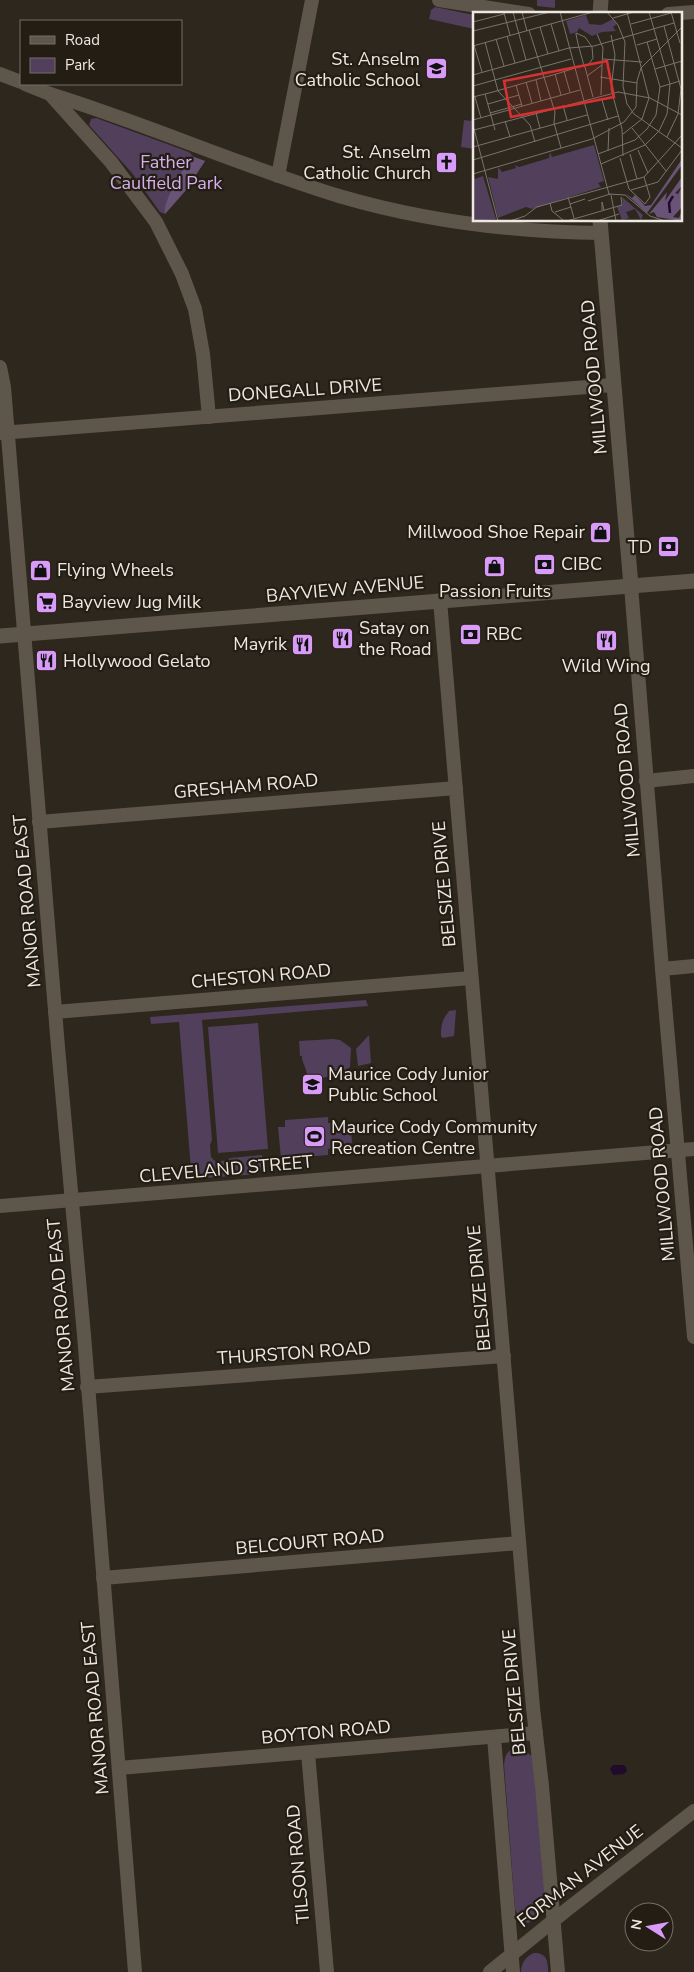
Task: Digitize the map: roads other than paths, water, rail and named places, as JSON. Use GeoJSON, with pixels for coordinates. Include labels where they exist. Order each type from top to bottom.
{"type":"FeatureCollection","features":[{"type":"Feature","properties":{"kind":"main road","name":"MILLWOOD ROAD"},"geometry":{"type":"LineString","coordinates":[[601,226],[631,586]]}},
{"type":"Feature","properties":{"kind":"main road","name":"BAYVIEW AVENUE"},"geometry":{"type":"LineString","coordinates":[[0,636],[694,580]]}},
{"type":"Feature","properties":{"kind":"street"},"geometry":{"type":"LineString","coordinates":[[278,176],[312,0]]}},
{"type":"Feature","properties":{"kind":"street"},"geometry":{"type":"LineString","coordinates":[[439,0],[516,12]]}},
{"type":"Feature","properties":{"kind":"street"},"geometry":{"type":"LineString","coordinates":[[0,74],[20,82]]}},
{"type":"Feature","properties":{"kind":"street"},"geometry":{"type":"LineString","coordinates":[[28,85],[278,176],[341,196],[406,212],[471,223],[551,232],[601,226]]}},
{"type":"Feature","properties":{"kind":"street"},"geometry":{"type":"LineString","coordinates":[[50,94],[135,191],[167,242],[182,274],[198,324],[209,416]]}},
{"type":"Feature","properties":{"kind":"street","name":"MANOR ROAD EAST"},"geometry":{"type":"LineString","coordinates":[[0,367],[4,387],[4,433],[24,634],[134,1972]]}},
{"type":"Feature","properties":{"kind":"street","name":"DONEGALL DRIVE"},"geometry":{"type":"LineString","coordinates":[[4,433],[613,385]]}},
{"type":"Feature","properties":{"kind":"street","name":"MILLWOOD ROAD"},"geometry":{"type":"LineString","coordinates":[[631,586],[694,1337]]}},
{"type":"Feature","properties":{"kind":"street","name":"BELSIZE DRIVE"},"geometry":{"type":"LineString","coordinates":[[440,600],[533,1708],[558,1972]]}},
{"type":"Feature","properties":{"kind":"street"},"geometry":{"type":"LineString","coordinates":[[646,781],[694,776]]}},
{"type":"Feature","properties":{"kind":"street","name":"GRESHAM ROAD"},"geometry":{"type":"LineString","coordinates":[[39,822],[456,788]]}},
{"type":"Feature","properties":{"kind":"street"},"geometry":{"type":"LineString","coordinates":[[662,969],[694,966]]}},
{"type":"Feature","properties":{"kind":"street","name":"CHESTON ROAD"},"geometry":{"type":"LineString","coordinates":[[55,1012],[471,978]]}},
{"type":"Feature","properties":{"kind":"street","name":"CLEVELAND STREET"},"geometry":{"type":"LineString","coordinates":[[0,1206],[694,1149]]}},
{"type":"Feature","properties":{"kind":"street","name":"THURSTON ROAD"},"geometry":{"type":"LineString","coordinates":[[87,1387],[504,1356]]}},
{"type":"Feature","properties":{"kind":"street","name":"BELCOURT ROAD"},"geometry":{"type":"LineString","coordinates":[[103,1578],[519,1543]]}},
{"type":"Feature","properties":{"kind":"street","name":"BOYTON ROAD"},"geometry":{"type":"LineString","coordinates":[[118,1768],[536,1733]]}},
{"type":"Feature","properties":{"kind":"street","name":"BELSIZE DRIVE"},"geometry":{"type":"LineString","coordinates":[[494,1737],[513,1972]]}},
{"type":"Feature","properties":{"kind":"street","name":"TILSON ROAD"},"geometry":{"type":"LineString","coordinates":[[308,1753],[327,1972]]}},
{"type":"Feature","properties":{"kind":"street","name":"FORMAN AVENUE"},"geometry":{"type":"LineString","coordinates":[[490,1972],[553,1920],[694,1811]]}},
{"type":"Feature","properties":{"kind":"place","name":"St. Anselm Catholic School"},"geometry":{"type":"Point","coordinates":[436,69]}},
{"type":"Feature","properties":{"kind":"place","name":"St. Anselm Catholic Church"},"geometry":{"type":"Point","coordinates":[447,162]}},
{"type":"Feature","properties":{"kind":"place","name":"Millwood Shoe Repair"},"geometry":{"type":"Point","coordinates":[601,532]}},
{"type":"Feature","properties":{"kind":"place","name":"TD"},"geometry":{"type":"Point","coordinates":[668,547]}},
{"type":"Feature","properties":{"kind":"place","name":"CIBC"},"geometry":{"type":"Point","coordinates":[545,564]}},
{"type":"Feature","properties":{"kind":"place","name":"Passion Fruits"},"geometry":{"type":"Point","coordinates":[495,566]}},
{"type":"Feature","properties":{"kind":"place","name":"Flying Wheels"},"geometry":{"type":"Point","coordinates":[41,570]}},
{"type":"Feature","properties":{"kind":"place","name":"Bayview Jug Milk"},"geometry":{"type":"Point","coordinates":[46,602]}},
{"type":"Feature","properties":{"kind":"place","name":"RBC"},"geometry":{"type":"Point","coordinates":[470,634]}},
{"type":"Feature","properties":{"kind":"place","name":"Satay on the Road"},"geometry":{"type":"Point","coordinates":[343,638]}},
{"type":"Feature","properties":{"kind":"place","name":"Wild Wing"},"geometry":{"type":"Point","coordinates":[606,641]}},
{"type":"Feature","properties":{"kind":"place","name":"Mayrik"},"geometry":{"type":"Point","coordinates":[303,644]}},
{"type":"Feature","properties":{"kind":"place","name":"Hollywood Gelato"},"geometry":{"type":"Point","coordinates":[47,661]}},
{"type":"Feature","properties":{"kind":"place","name":"Maurice Cody Junior Public School"},"geometry":{"type":"Point","coordinates":[312,1084]}},
{"type":"Feature","properties":{"kind":"place","name":"Maurice Cody Community Recreation Centre"},"geometry":{"type":"Point","coordinates":[315,1137]}},
{"type":"Feature","properties":{"kind":"park label","name":"Father Caulfield Park"},"geometry":{"type":"Point","coordinates":[166,172]}}]}
